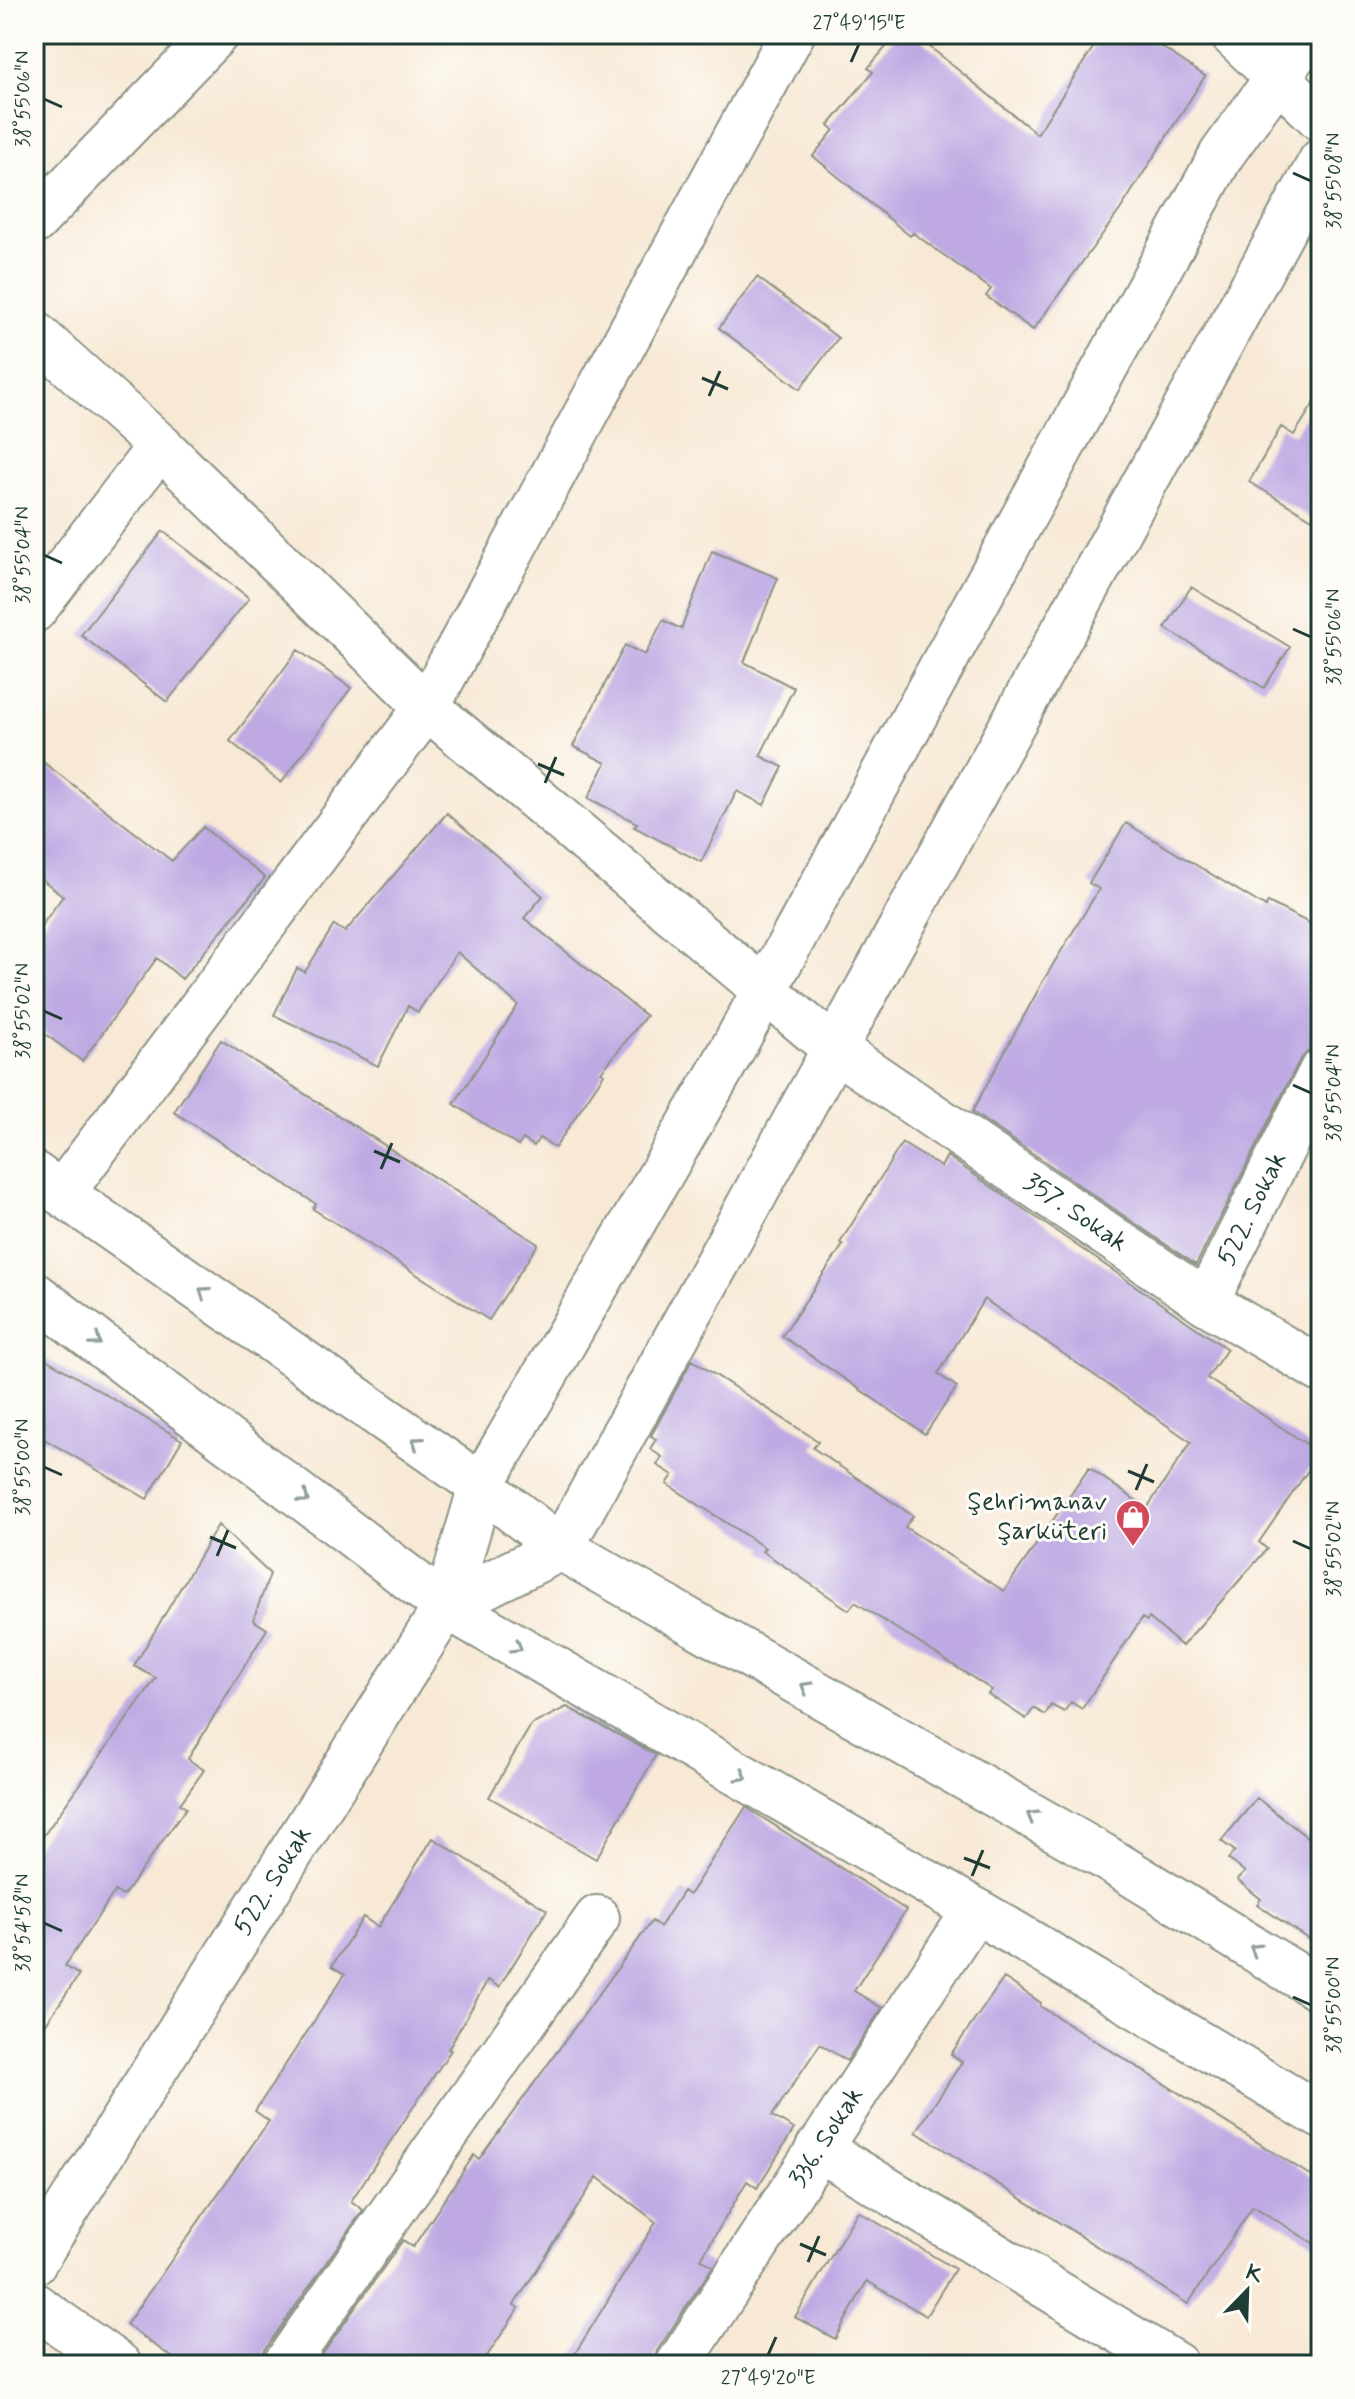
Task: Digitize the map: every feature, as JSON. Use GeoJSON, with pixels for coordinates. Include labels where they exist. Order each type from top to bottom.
{"type":"FeatureCollection","features":[{"type":"Feature","properties":{"kind":"street"},"geometry":{"type":"LineString","coordinates":[[34,222],[216,34]]}},
{"type":"Feature","properties":{"kind":"street"},"geometry":{"type":"LineString","coordinates":[[792,34],[427,707],[48,1183],[481,1486],[561,1548],[1101,1855],[1321,1990]]}},
{"type":"Feature","properties":{"kind":"street"},"geometry":{"type":"LineString","coordinates":[[1232,34],[1321,119]]}},
{"type":"Feature","properties":{"kind":"street","name":"522. Sokak"},"geometry":{"type":"LineString","coordinates":[[34,2262],[446,1606],[481,1486],[765,990],[1222,154],[1309,34]]}},
{"type":"Feature","properties":{"kind":"street"},"geometry":{"type":"LineString","coordinates":[[446,1606],[561,1548],[1321,161]]}},
{"type":"Feature","properties":{"kind":"street","name":"357. Sokak"},"geometry":{"type":"LineString","coordinates":[[34,333],[160,446],[427,707],[836,1050],[1206,1302],[1321,1370]]}},
{"type":"Feature","properties":{"kind":"street"},"geometry":{"type":"LineString","coordinates":[[34,610],[160,446]]}},
{"type":"Feature","properties":{"kind":"street","name":"522. Sokak"},"geometry":{"type":"LineString","coordinates":[[1206,1302],[1321,1072]]}},
{"type":"Feature","properties":{"kind":"street"},"geometry":{"type":"LineString","coordinates":[[34,1294],[446,1606],[975,1910],[1321,2116]]}},
{"type":"Feature","properties":{"kind":"street","name":"336. Sokak"},"geometry":{"type":"LineString","coordinates":[[678,2365],[975,1910]]}},
{"type":"Feature","properties":{"kind":"street"},"geometry":{"type":"LineString","coordinates":[[285,2365],[597,1918]]}},
{"type":"Feature","properties":{"kind":"street"},"geometry":{"type":"LineString","coordinates":[[818,2148],[1176,2365]]}},
{"type":"Feature","properties":{"kind":"street"},"geometry":{"type":"LineString","coordinates":[[34,2305],[119,2365]]}},
{"type":"Feature","properties":{"kind":"building"},"geometry":{"type":"Polygon","coordinates":[[[897,34],[914,34],[1037,134],[1102,34],[1142,34],[1205,76],[1120,210],[1033,330],[986,296],[991,289],[913,233],[910,236],[813,156],[834,130],[829,125],[873,72],[868,68],[897,34]]]}},
{"type":"Feature","properties":{"kind":"building"},"geometry":{"type":"Polygon","coordinates":[[[757,277],[838,338],[800,389],[719,328],[757,277]]]}},
{"type":"Feature","properties":{"kind":"building"},"geometry":{"type":"Polygon","coordinates":[[[1321,392],[1321,524],[1249,482],[1281,427],[1294,435],[1321,392]]]}},
{"type":"Feature","properties":{"kind":"building"},"geometry":{"type":"Polygon","coordinates":[[[163,531],[249,598],[167,702],[81,635],[163,531]]]}},
{"type":"Feature","properties":{"kind":"building"},"geometry":{"type":"Polygon","coordinates":[[[712,551],[778,578],[744,662],[794,688],[760,756],[783,767],[764,805],[737,791],[701,862],[634,827],[637,823],[588,798],[606,763],[573,746],[625,645],[645,655],[663,620],[681,629],[712,551]]]}},
{"type":"Feature","properties":{"kind":"building"},"geometry":{"type":"Polygon","coordinates":[[[1191,587],[1290,647],[1264,688],[1165,628],[1191,587]]]}},
{"type":"Feature","properties":{"kind":"building"},"geometry":{"type":"Polygon","coordinates":[[[298,650],[351,688],[281,783],[230,741],[298,650]]]}},
{"type":"Feature","properties":{"kind":"building"},"geometry":{"type":"Polygon","coordinates":[[[34,755],[172,861],[203,827],[265,878],[182,979],[157,958],[82,1061],[34,1026],[34,936],[63,896],[34,873],[34,755]]]}},
{"type":"Feature","properties":{"kind":"building"},"geometry":{"type":"Polygon","coordinates":[[[447,813],[543,896],[524,918],[646,1016],[601,1072],[604,1074],[555,1148],[539,1138],[534,1146],[523,1139],[518,1146],[454,1104],[518,1005],[457,952],[418,1012],[408,1006],[378,1066],[274,1015],[297,968],[305,972],[334,925],[345,932],[447,813]]]}},
{"type":"Feature","properties":{"kind":"building"},"geometry":{"type":"Polygon","coordinates":[[[1126,823],[1266,907],[1268,902],[1321,929],[1321,1047],[1308,1051],[1299,1061],[1196,1265],[972,1112],[1043,981],[1099,889],[1089,883],[1126,823]]]}},
{"type":"Feature","properties":{"kind":"building"},"geometry":{"type":"Polygon","coordinates":[[[221,1040],[538,1244],[489,1320],[313,1209],[316,1204],[174,1112],[221,1040]]]}},
{"type":"Feature","properties":{"kind":"building"},"geometry":{"type":"Polygon","coordinates":[[[902,1143],[941,1167],[947,1156],[1227,1349],[1207,1378],[1320,1453],[1259,1542],[1267,1549],[1182,1646],[1149,1618],[1147,1621],[1142,1618],[1082,1709],[1071,1702],[1064,1712],[1051,1705],[1045,1715],[1034,1708],[1026,1719],[988,1694],[992,1690],[855,1602],[849,1610],[762,1551],[765,1548],[667,1484],[673,1475],[657,1465],[662,1457],[650,1449],[656,1439],[651,1436],[692,1360],[818,1441],[813,1448],[913,1516],[905,1527],[1004,1591],[1089,1468],[1147,1508],[1191,1442],[984,1299],[938,1374],[957,1387],[925,1434],[782,1336],[843,1245],[840,1243],[902,1143]]]}},
{"type":"Feature","properties":{"kind":"building"},"geometry":{"type":"Polygon","coordinates":[[[34,1352],[182,1440],[147,1499],[34,1433],[34,1352]]]}},
{"type":"Feature","properties":{"kind":"building"},"geometry":{"type":"Polygon","coordinates":[[[218,1525],[270,1574],[253,1620],[267,1629],[188,1759],[204,1770],[180,1804],[186,1808],[123,1896],[115,1891],[65,1966],[79,1975],[34,2041],[34,1849],[156,1678],[134,1666],[218,1525]]]}},
{"type":"Feature","properties":{"kind":"building"},"geometry":{"type":"Polygon","coordinates":[[[567,1707],[656,1755],[596,1859],[489,1797],[531,1725],[567,1707]]]}},
{"type":"Feature","properties":{"kind":"building"},"geometry":{"type":"Polygon","coordinates":[[[1257,1798],[1321,1848],[1321,1948],[1257,1904],[1261,1899],[1237,1880],[1245,1872],[1228,1859],[1235,1851],[1221,1841],[1257,1798]]]}},
{"type":"Feature","properties":{"kind":"building"},"geometry":{"type":"Polygon","coordinates":[[[746,1807],[906,1910],[854,1991],[882,2008],[847,2061],[820,2044],[772,2116],[794,2129],[757,2188],[747,2181],[701,2259],[713,2266],[657,2351],[653,2365],[568,2365],[656,2222],[597,2177],[514,2305],[519,2308],[481,2365],[315,2365],[403,2240],[413,2247],[474,2155],[479,2159],[652,1921],[660,1927],[683,1891],[689,1895],[746,1807]]]}},
{"type":"Feature","properties":{"kind":"building"},"geometry":{"type":"Polygon","coordinates":[[[433,1838],[547,1910],[499,1987],[488,1980],[448,2049],[451,2050],[351,2201],[363,2210],[264,2351],[260,2365],[183,2365],[126,2325],[269,2121],[255,2111],[345,1974],[332,1966],[363,1917],[378,1927],[433,1838]]]}},
{"type":"Feature","properties":{"kind":"building"},"geometry":{"type":"Polygon","coordinates":[[[1004,1978],[1041,2003],[1040,2006],[1321,2182],[1321,2248],[1253,2206],[1188,2304],[916,2132],[962,2062],[951,2054],[1004,1978]]]}},
{"type":"Feature","properties":{"kind":"building"},"geometry":{"type":"Polygon","coordinates":[[[858,2211],[955,2269],[926,2316],[867,2281],[835,2339],[795,2317],[858,2211]]]}},
{"type":"Feature","properties":{"kind":"place","name":"Şehrimanav Şarküteri"},"geometry":{"type":"Point","coordinates":[1133,1548]}}]}
